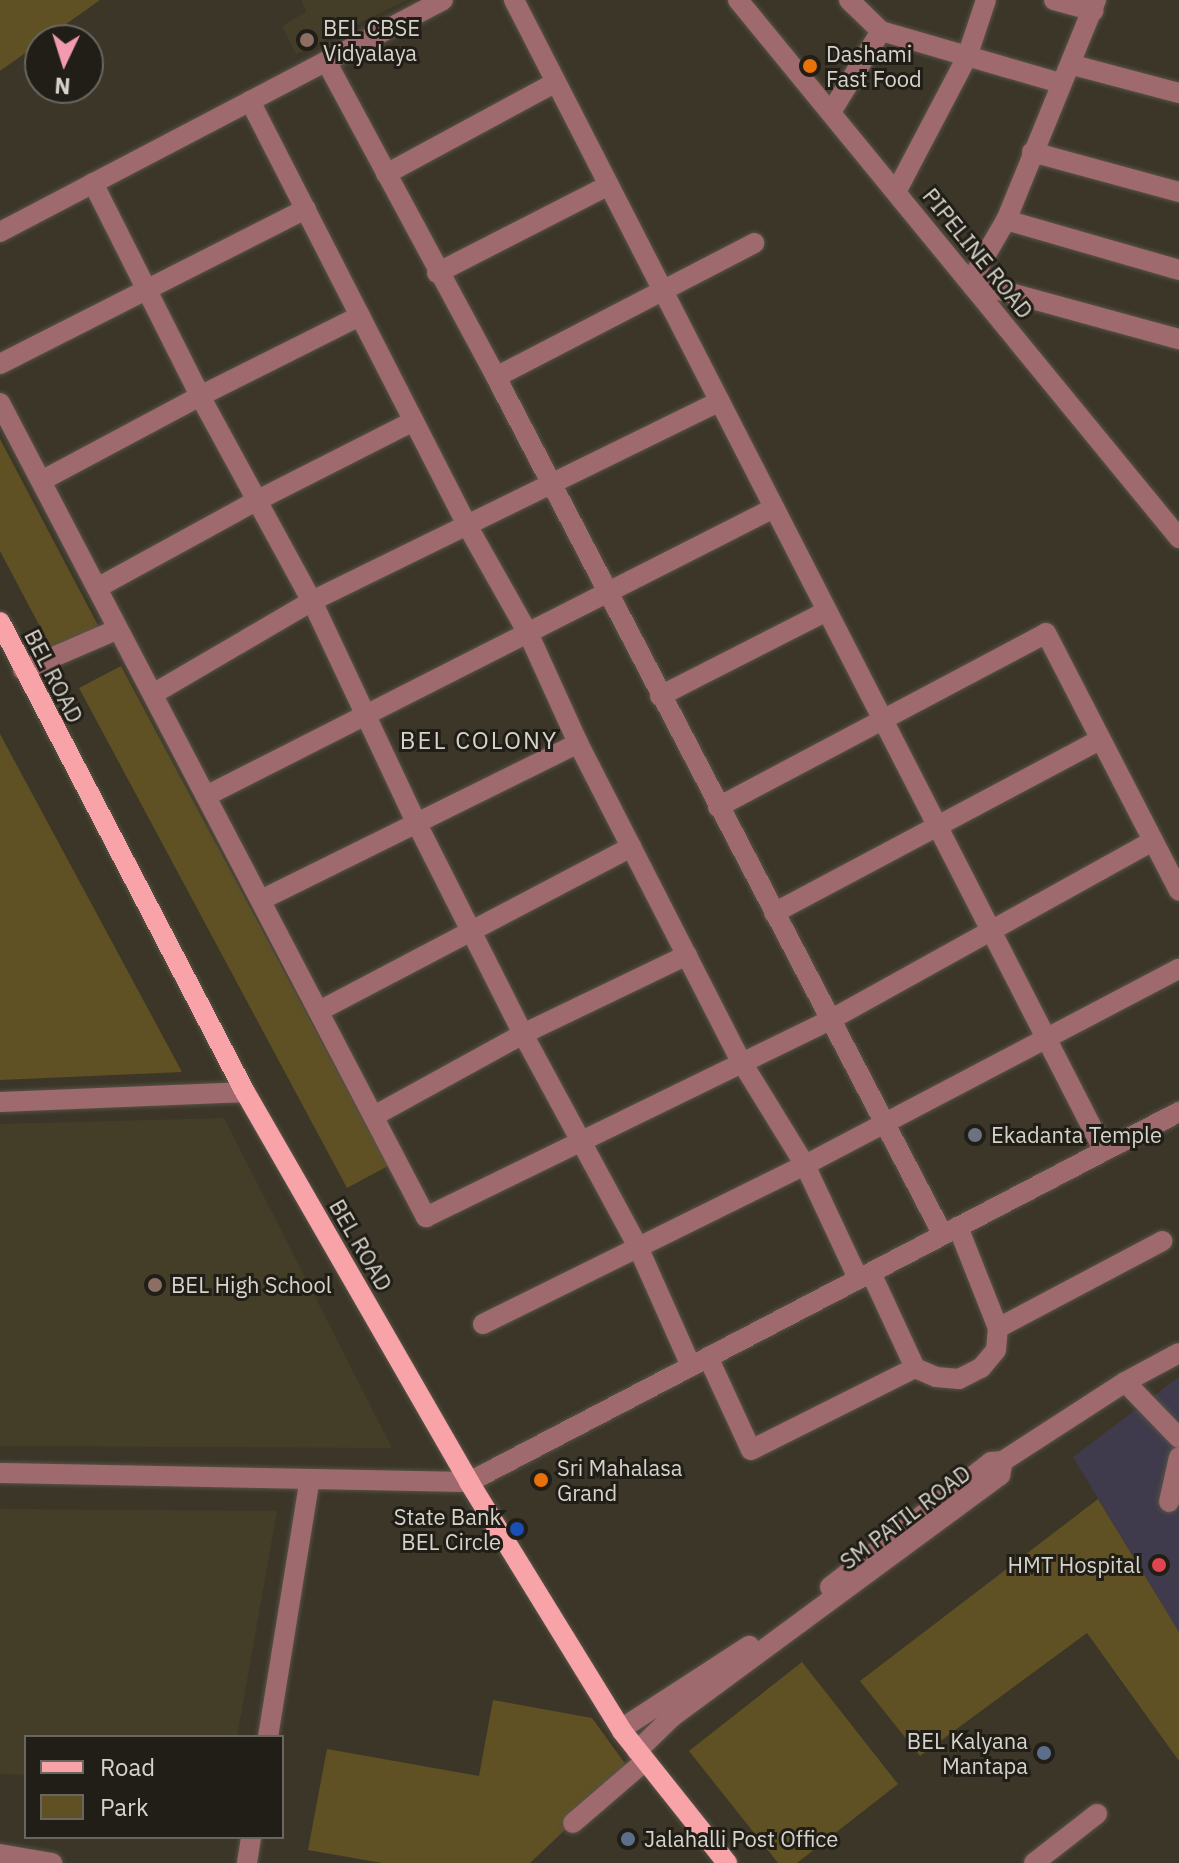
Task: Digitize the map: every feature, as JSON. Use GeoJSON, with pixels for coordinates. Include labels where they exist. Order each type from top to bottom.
{"type":"FeatureCollection","features":[{"type":"Feature","properties":{"kind":"main road","name":"BEL ROAD"},"geometry":{"type":"LineString","coordinates":[[0,622],[245,1092],[469,1482],[621,1729],[727,1863]]}},
{"type":"Feature","properties":{"kind":"street"},"geometry":{"type":"LineString","coordinates":[[0,232],[443,0]]}},
{"type":"Feature","properties":{"kind":"street"},"geometry":{"type":"LineString","coordinates":[[514,0],[1104,1151]]}},
{"type":"Feature","properties":{"kind":"street","name":"PIPELINE ROAD"},"geometry":{"type":"LineString","coordinates":[[738,0],[1179,538]]}},
{"type":"Feature","properties":{"kind":"street"},"geometry":{"type":"LineString","coordinates":[[849,0],[881,31],[1060,83]]}},
{"type":"Feature","properties":{"kind":"street"},"geometry":{"type":"LineString","coordinates":[[896,192],[967,57],[986,0]]}},
{"type":"Feature","properties":{"kind":"street"},"geometry":{"type":"LineString","coordinates":[[1054,0],[1095,5],[1073,65],[1060,83],[1006,220],[970,282],[1179,339]]}},
{"type":"Feature","properties":{"kind":"street"},"geometry":{"type":"LineString","coordinates":[[831,112],[881,31]]}},
{"type":"Feature","properties":{"kind":"street"},"geometry":{"type":"LineString","coordinates":[[250,101],[467,525],[529,635],[578,743],[741,1061],[805,1165],[915,1368],[936,1377],[959,1379],[981,1368],[996,1350],[998,1328],[950,1231],[883,1121],[550,487],[496,377],[437,273],[326,61]]}},
{"type":"Feature","properties":{"kind":"street"},"geometry":{"type":"LineString","coordinates":[[1073,65],[1179,93]]}},
{"type":"Feature","properties":{"kind":"street"},"geometry":{"type":"LineString","coordinates":[[386,174],[556,82]]}},
{"type":"Feature","properties":{"kind":"street"},"geometry":{"type":"LineString","coordinates":[[1032,152],[1179,192]]}},
{"type":"Feature","properties":{"kind":"street"},"geometry":{"type":"LineString","coordinates":[[93,183],[200,396],[312,601],[417,824],[523,1034],[699,1362],[751,1450],[915,1368]]}},
{"type":"Feature","properties":{"kind":"street"},"geometry":{"type":"LineString","coordinates":[[437,273],[609,185]]}},
{"type":"Feature","properties":{"kind":"street"},"geometry":{"type":"LineString","coordinates":[[0,364],[306,209]]}},
{"type":"Feature","properties":{"kind":"street"},"geometry":{"type":"LineString","coordinates":[[1006,220],[1179,270]]}},
{"type":"Feature","properties":{"kind":"street"},"geometry":{"type":"LineString","coordinates":[[496,377],[754,243]]}},
{"type":"Feature","properties":{"kind":"street"},"geometry":{"type":"LineString","coordinates":[[41,481],[200,396],[360,316]]}},
{"type":"Feature","properties":{"kind":"street"},"geometry":{"type":"LineString","coordinates":[[153,694],[312,601],[720,401]]}},
{"type":"Feature","properties":{"kind":"street"},"geometry":{"type":"LineString","coordinates":[[0,403],[426,1217],[581,1138],[830,1020],[1153,841]]}},
{"type":"Feature","properties":{"kind":"street"},"geometry":{"type":"LineString","coordinates":[[97,588],[256,501],[414,421]]}},
{"type":"Feature","properties":{"kind":"street"},"geometry":{"type":"LineString","coordinates":[[206,796],[609,595],[774,508]]}},
{"type":"Feature","properties":{"kind":"street"},"geometry":{"type":"LineString","coordinates":[[660,696],[827,611]]}},
{"type":"Feature","properties":{"kind":"street"},"geometry":{"type":"LineString","coordinates":[[23,670],[118,629]]}},
{"type":"Feature","properties":{"kind":"street"},"geometry":{"type":"LineString","coordinates":[[718,807],[1046,633],[1179,891]]}},
{"type":"Feature","properties":{"kind":"street"},"geometry":{"type":"LineString","coordinates":[[774,913],[1101,739]]}},
{"type":"Feature","properties":{"kind":"street"},"geometry":{"type":"LineString","coordinates":[[261,900],[578,743]]}},
{"type":"Feature","properties":{"kind":"street"},"geometry":{"type":"LineString","coordinates":[[319,1011],[632,847]]}},
{"type":"Feature","properties":{"kind":"street"},"geometry":{"type":"LineString","coordinates":[[374,1116],[523,1034],[687,955]]}},
{"type":"Feature","properties":{"kind":"street"},"geometry":{"type":"LineString","coordinates":[[483,1324],[805,1165],[883,1121],[1179,969]]}},
{"type":"Feature","properties":{"kind":"street"},"geometry":{"type":"LineString","coordinates":[[0,1102],[245,1092]]}},
{"type":"Feature","properties":{"kind":"street"},"geometry":{"type":"LineString","coordinates":[[0,1473],[469,1482],[1179,1112]]}},
{"type":"Feature","properties":{"kind":"street"},"geometry":{"type":"LineString","coordinates":[[998,1328],[1162,1241]]}},
{"type":"Feature","properties":{"kind":"street","name":"SM PATIL ROAD"},"geometry":{"type":"LineString","coordinates":[[573,1823],[641,1756],[672,1717],[1000,1475],[1003,1461],[1125,1382],[1179,1353]]}},
{"type":"Feature","properties":{"kind":"street"},"geometry":{"type":"LineString","coordinates":[[1125,1382],[1179,1438]]}},
{"type":"Feature","properties":{"kind":"street"},"geometry":{"type":"LineString","coordinates":[[1169,1502],[1179,1457]]}},
{"type":"Feature","properties":{"kind":"street"},"geometry":{"type":"LineString","coordinates":[[621,1729],[731,1659],[991,1462],[1003,1461]]}},
{"type":"Feature","properties":{"kind":"street"},"geometry":{"type":"LineString","coordinates":[[268,1735],[310,1479]]}},
{"type":"Feature","properties":{"kind":"street"},"geometry":{"type":"LineString","coordinates":[[1034,1863],[1097,1814]]}},
{"type":"Feature","properties":{"kind":"street"},"geometry":{"type":"LineString","coordinates":[[247,1863],[251,1839]]}},
{"type":"Feature","properties":{"kind":"street"},"geometry":{"type":"LineString","coordinates":[[0,1854],[52,1863]]}},
{"type":"Feature","properties":{"kind":"shaded area","name":"BEL CBSE Vidyalaya"},"geometry":{"type":"Polygon","coordinates":[[[301,0],[407,0],[296,54],[282,26],[306,12],[301,0]]]}},
{"type":"Feature","properties":{"kind":"shaded area","name":"BEL High School"},"geometry":{"type":"Polygon","coordinates":[[[224,1118],[392,1448],[0,1446],[0,1124],[224,1118]]]}},
{"type":"Feature","properties":{"kind":"shaded area","name":"HMT Hospital"},"geometry":{"type":"Polygon","coordinates":[[[1179,1377],[1179,1632],[1073,1457],[1179,1377]]]}},
{"type":"Feature","properties":{"kind":"shaded area"},"geometry":{"type":"Polygon","coordinates":[[[0,1509],[277,1511],[237,1735],[24,1735],[24,1775],[0,1774],[0,1509]]]}},
{"type":"Feature","properties":{"kind":"green space"},"geometry":{"type":"Polygon","coordinates":[[[0,0],[100,0],[66,24],[24,24],[24,54],[0,71],[0,0]]]}},
{"type":"Feature","properties":{"kind":"green space"},"geometry":{"type":"Polygon","coordinates":[[[0,439],[101,631],[55,655],[0,551],[0,439]]]}},
{"type":"Feature","properties":{"kind":"green space"},"geometry":{"type":"Polygon","coordinates":[[[121,666],[388,1166],[347,1188],[79,688],[121,666]]]}},
{"type":"Feature","properties":{"kind":"green space"},"geometry":{"type":"Polygon","coordinates":[[[0,734],[182,1072],[0,1080],[0,734]]]}},
{"type":"Feature","properties":{"kind":"green space"},"geometry":{"type":"Polygon","coordinates":[[[1098,1499],[1179,1632],[1179,1761],[1087,1633],[920,1756],[860,1681],[1098,1499]]]}},
{"type":"Feature","properties":{"kind":"green space"},"geometry":{"type":"Polygon","coordinates":[[[802,1662],[898,1784],[797,1863],[778,1863],[689,1751],[802,1662]]]}},
{"type":"Feature","properties":{"kind":"green space"},"geometry":{"type":"Polygon","coordinates":[[[493,1700],[592,1718],[629,1769],[530,1863],[382,1863],[308,1850],[327,1749],[479,1776],[493,1700]]]}},
{"type":"Feature","properties":{"kind":"place","name":"BEL CBSE Vidyalaya"},"geometry":{"type":"Point","coordinates":[307,40]}},
{"type":"Feature","properties":{"kind":"place","name":"Dashami Fast Food"},"geometry":{"type":"Point","coordinates":[810,66]}},
{"type":"Feature","properties":{"kind":"place","name":"Ekadanta Temple"},"geometry":{"type":"Point","coordinates":[975,1135]}},
{"type":"Feature","properties":{"kind":"place","name":"BEL High School"},"geometry":{"type":"Point","coordinates":[155,1285]}},
{"type":"Feature","properties":{"kind":"place","name":"Sri Mahalasa Grand"},"geometry":{"type":"Point","coordinates":[541,1480]}},
{"type":"Feature","properties":{"kind":"place","name":"State Bank BEL Circle"},"geometry":{"type":"Point","coordinates":[517,1529]}},
{"type":"Feature","properties":{"kind":"place","name":"HMT Hospital"},"geometry":{"type":"Point","coordinates":[1159,1565]}},
{"type":"Feature","properties":{"kind":"place","name":"BEL Kalyana Mantapa"},"geometry":{"type":"Point","coordinates":[1044,1753]}},
{"type":"Feature","properties":{"kind":"place","name":"Jalahalli Post Office"},"geometry":{"type":"Point","coordinates":[628,1839]}},
{"type":"Feature","properties":{"kind":"district","name":"BEL COLONY"},"geometry":{"type":"Point","coordinates":[479,741]}}]}
